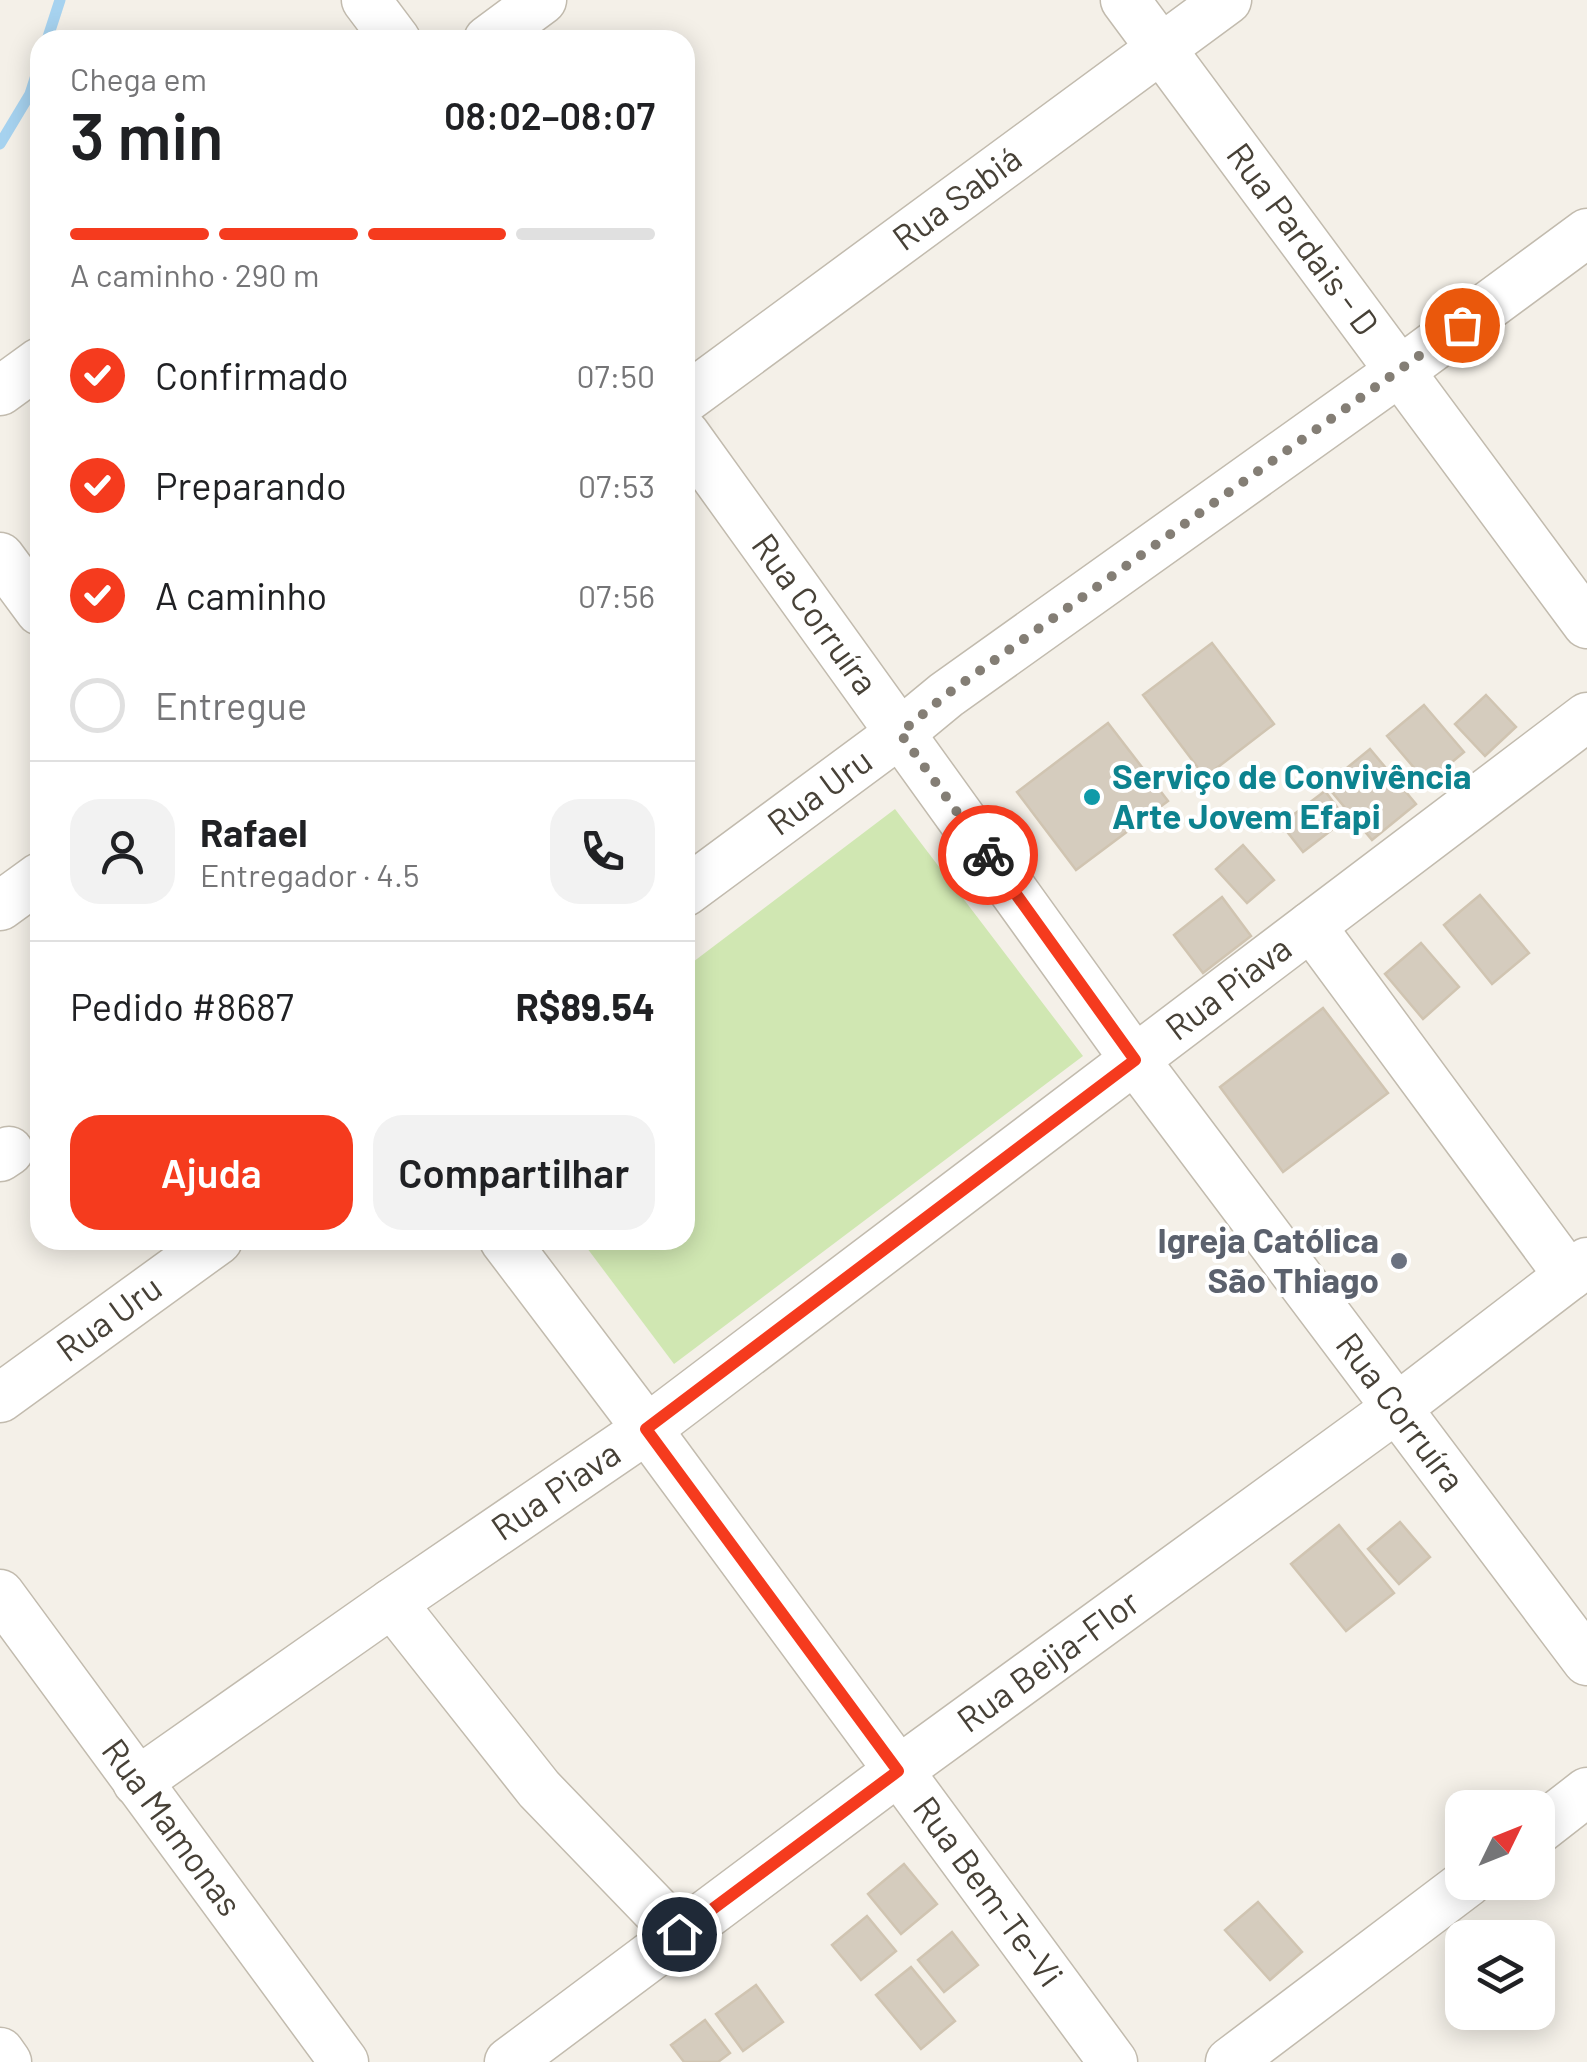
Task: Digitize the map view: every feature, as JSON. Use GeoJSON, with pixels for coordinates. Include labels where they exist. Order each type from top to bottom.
{"type":"FeatureCollection","features":[{"type":"Feature","properties":{"kind":"street"},"geometry":{"type":"LineString","coordinates":[[366,0],[388,30]]}},
{"type":"Feature","properties":{"kind":"street"},"geometry":{"type":"LineString","coordinates":[[502,30],[542,0]]}},
{"type":"Feature","properties":{"kind":"street","name":"Rua Pardais - D"},"geometry":{"type":"LineString","coordinates":[[1125,0],[1587,624]]}},
{"type":"Feature","properties":{"kind":"street","name":"Rua Sabiá"},"geometry":{"type":"LineString","coordinates":[[695,392],[1227,0]]}},
{"type":"Feature","properties":{"kind":"street","name":"Rua Uru"},"geometry":{"type":"LineString","coordinates":[[695,885],[946,695],[1587,233]]}},
{"type":"Feature","properties":{"kind":"street"},"geometry":{"type":"LineString","coordinates":[[0,391],[30,369]]}},
{"type":"Feature","properties":{"kind":"street","name":"Rua Corruíra"},"geometry":{"type":"LineString","coordinates":[[695,448],[1135,1060],[1587,1661]]}},
{"type":"Feature","properties":{"kind":"street"},"geometry":{"type":"LineString","coordinates":[[0,557],[30,598]]}},
{"type":"Feature","properties":{"kind":"street","name":"Rua Piava"},"geometry":{"type":"LineString","coordinates":[[137,1782],[646,1429],[1587,717]]}},
{"type":"Feature","properties":{"kind":"street"},"geometry":{"type":"LineString","coordinates":[[0,906],[30,884]]}},
{"type":"Feature","properties":{"kind":"street"},"geometry":{"type":"LineString","coordinates":[[1312,926],[1578,1269]]}},
{"type":"Feature","properties":{"kind":"street","name":"Rua Uru"},"geometry":{"type":"LineString","coordinates":[[0,1398],[204,1250]]}},
{"type":"Feature","properties":{"kind":"street","name":"Rua Bem-Te-Vi"},"geometry":{"type":"LineString","coordinates":[[512,1250],[1113,2062]]}},
{"type":"Feature","properties":{"kind":"street","name":"Rua Beija-Flor"},"geometry":{"type":"LineString","coordinates":[[509,2062],[898,1771],[1398,1407],[1578,1269]]}},
{"type":"Feature","properties":{"kind":"street","name":"Rua Mamonas"},"geometry":{"type":"LineString","coordinates":[[0,1594],[344,2062]]}},
{"type":"Feature","properties":{"kind":"street"},"geometry":{"type":"LineString","coordinates":[[392,1603],[539,1789],[679,1934]]}},
{"type":"Feature","properties":{"kind":"street"},"geometry":{"type":"LineString","coordinates":[[1555,1817],[1587,1792]]}},
{"type":"Feature","properties":{"kind":"street"},"geometry":{"type":"LineString","coordinates":[[1230,2062],[1445,1899]]}},
{"type":"Feature","properties":{"kind":"street"},"geometry":{"type":"LineString","coordinates":[[0,2052],[7,2062]]}},
{"type":"Feature","properties":{"kind":"green space"},"geometry":{"type":"Polygon","coordinates":[[[895,809],[1083,1056],[674,1364],[588,1250],[695,1250],[695,960],[895,809]]]}},
{"type":"Feature","properties":{"kind":"building"},"geometry":{"type":"Polygon","coordinates":[[[1212,643],[1274,724],[1205,777],[1143,695],[1212,643]]]}},
{"type":"Feature","properties":{"kind":"building"},"geometry":{"type":"Polygon","coordinates":[[[1486,695],[1516,727],[1485,756],[1455,724],[1486,695]]]}},
{"type":"Feature","properties":{"kind":"building"},"geometry":{"type":"Polygon","coordinates":[[[1424,705],[1464,752],[1427,783],[1387,736],[1424,705]]]}},
{"type":"Feature","properties":{"kind":"building","name":"Serviço de Convivência Arte Jovem Efapi"},"geometry":{"type":"Polygon","coordinates":[[[1108,723],[1168,801],[1076,870],[1017,792],[1108,723]]]}},
{"type":"Feature","properties":{"kind":"building"},"geometry":{"type":"Polygon","coordinates":[[[1370,749],[1416,804],[1372,840],[1326,785],[1370,749]]]}},
{"type":"Feature","properties":{"kind":"building"},"geometry":{"type":"Polygon","coordinates":[[[1325,791],[1346,819],[1303,852],[1281,824],[1325,791]]]}},
{"type":"Feature","properties":{"kind":"building"},"geometry":{"type":"Polygon","coordinates":[[[1243,845],[1274,880],[1247,903],[1216,869],[1243,845]]]}},
{"type":"Feature","properties":{"kind":"building"},"geometry":{"type":"Polygon","coordinates":[[[1480,895],[1529,953],[1492,984],[1444,925],[1480,895]]]}},
{"type":"Feature","properties":{"kind":"building"},"geometry":{"type":"Polygon","coordinates":[[[1222,897],[1251,936],[1203,973],[1174,935],[1222,897]]]}},
{"type":"Feature","properties":{"kind":"building"},"geometry":{"type":"Polygon","coordinates":[[[1421,943],[1459,987],[1423,1019],[1385,974],[1421,943]]]}},
{"type":"Feature","properties":{"kind":"building"},"geometry":{"type":"Polygon","coordinates":[[[1323,1008],[1388,1093],[1283,1172],[1220,1087],[1323,1008]]]}},
{"type":"Feature","properties":{"kind":"building"},"geometry":{"type":"Polygon","coordinates":[[[1400,1522],[1430,1557],[1399,1584],[1368,1549],[1400,1522]]]}},
{"type":"Feature","properties":{"kind":"building"},"geometry":{"type":"Polygon","coordinates":[[[1339,1525],[1394,1593],[1346,1631],[1291,1564],[1339,1525]]]}},
{"type":"Feature","properties":{"kind":"building"},"geometry":{"type":"Polygon","coordinates":[[[904,1864],[937,1904],[901,1934],[868,1894],[904,1864]]]}},
{"type":"Feature","properties":{"kind":"building"},"geometry":{"type":"Polygon","coordinates":[[[1258,1902],[1302,1952],[1270,1980],[1225,1930],[1258,1902]]]}},
{"type":"Feature","properties":{"kind":"building"},"geometry":{"type":"Polygon","coordinates":[[[867,1916],[896,1951],[861,1980],[832,1945],[867,1916]]]}},
{"type":"Feature","properties":{"kind":"building"},"geometry":{"type":"Polygon","coordinates":[[[952,1932],[978,1965],[944,1992],[918,1960],[952,1932]]]}},
{"type":"Feature","properties":{"kind":"building"},"geometry":{"type":"Polygon","coordinates":[[[911,1967],[955,2021],[921,2049],[876,1995],[911,1967]]]}},
{"type":"Feature","properties":{"kind":"building"},"geometry":{"type":"Polygon","coordinates":[[[756,1985],[783,2022],[743,2051],[716,2014],[756,1985]]]}},
{"type":"Feature","properties":{"kind":"building"},"geometry":{"type":"Polygon","coordinates":[[[705,2020],[730,2053],[718,2062],[684,2062],[671,2045],[705,2020]]]}},
{"type":"Feature","properties":{"kind":"waterway"},"geometry":{"type":"LineString","coordinates":[[50,30],[60,0]]}},
{"type":"Feature","properties":{"kind":"waterway"},"geometry":{"type":"LineString","coordinates":[[0,144],[30,94]]}},
{"type":"Feature","properties":{"kind":"way so far"},"geometry":{"type":"LineString","coordinates":[[988,855],[900,733],[946,695],[1462,325]]}},
{"type":"Feature","properties":{"kind":"place","name":"Serviço de Convivência Arte Jovem Efapi"},"geometry":{"type":"Point","coordinates":[1092,797]}},
{"type":"Feature","properties":{"kind":"place","name":"Igreja Católica São Thiago"},"geometry":{"type":"Point","coordinates":[1399,1261]}},
{"type":"Feature","properties":{"kind":"route"},"geometry":{"type":"LineString","coordinates":[[679,1934],[898,1771],[646,1429],[1135,1060],[988,855]]}}]}
